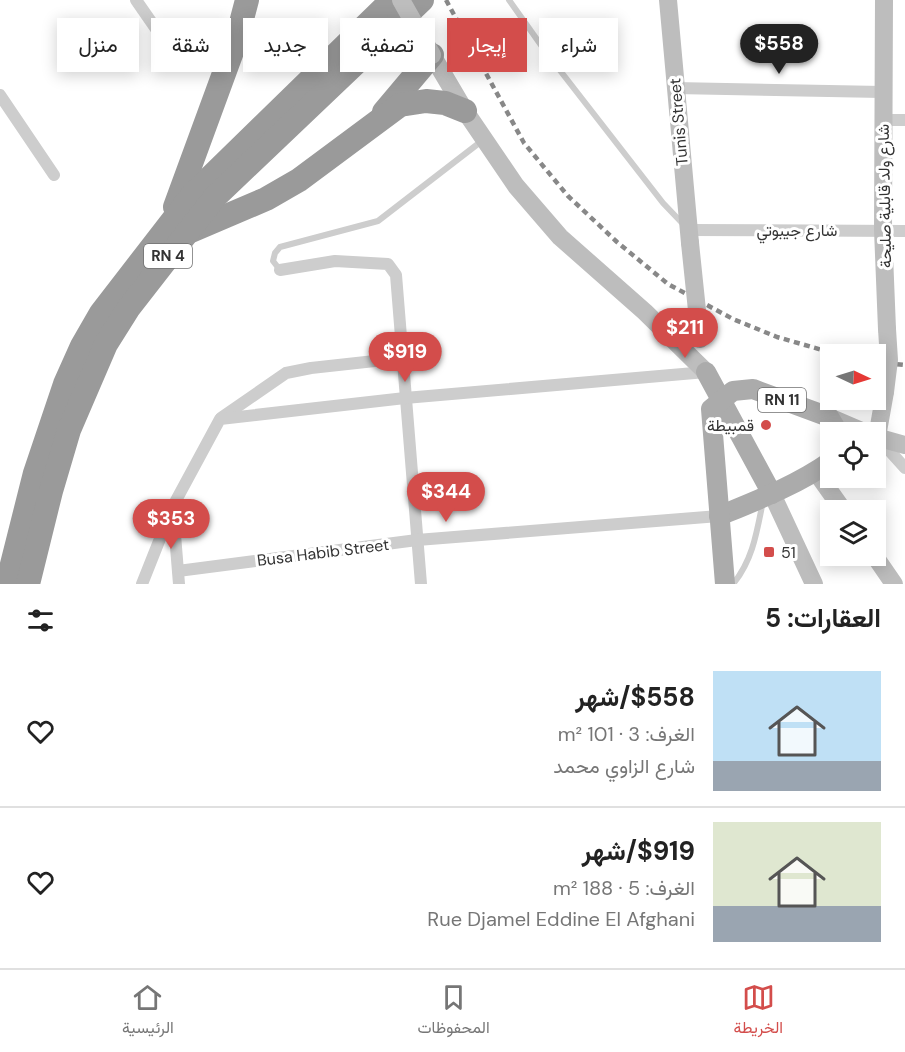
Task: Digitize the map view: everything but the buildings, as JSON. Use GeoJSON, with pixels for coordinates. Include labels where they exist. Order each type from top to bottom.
{"type":"FeatureCollection","features":[{"type":"Feature","properties":{"kind":"highway"},"geometry":{"type":"LineString","coordinates":[[177,228],[247,0]]}},
{"type":"Feature","properties":{"kind":"highway","name":"RN 4"},"geometry":{"type":"LineString","coordinates":[[28,584],[69,430],[89,382],[106,345],[177,228],[219,167],[392,0]]}},
{"type":"Feature","properties":{"kind":"highway","name":"RN 4"},"geometry":{"type":"LineString","coordinates":[[7,584],[35,473],[65,384],[82,346],[101,313],[177,228],[215,197],[422,0]]}},
{"type":"Feature","properties":{"kind":"highway"},"geometry":{"type":"LineString","coordinates":[[374,123],[417,72]]}},
{"type":"Feature","properties":{"kind":"highway"},"geometry":{"type":"LineString","coordinates":[[177,228],[266,199],[299,180],[400,105],[426,100],[445,103],[465,111]]}},
{"type":"Feature","properties":{"kind":"main road"},"geometry":{"type":"LineString","coordinates":[[401,0],[411,18]]}},
{"type":"Feature","properties":{"kind":"main road","name":"Tunis Street"},"geometry":{"type":"LineString","coordinates":[[668,0],[689,236],[700,339],[706,372]]}},
{"type":"Feature","properties":{"kind":"main road","name":"شارع ولد قابلية صليحة"},"geometry":{"type":"LineString","coordinates":[[877,422],[885,392],[889,360],[883,230],[884,0]]}},
{"type":"Feature","properties":{"kind":"main road"},"geometry":{"type":"LineString","coordinates":[[435,59],[465,111],[516,186],[560,237],[645,312],[706,372],[716,405],[768,496],[814,584]]}},
{"type":"Feature","properties":{"kind":"main road","name":"RN 11"},"geometry":{"type":"LineString","coordinates":[[706,372],[753,389],[828,422]]}},
{"type":"Feature","properties":{"kind":"main road","name":"RN 11"},"geometry":{"type":"LineString","coordinates":[[716,405],[733,390],[753,389]]}},
{"type":"Feature","properties":{"kind":"main road"},"geometry":{"type":"LineString","coordinates":[[716,405],[719,516],[725,584]]}},
{"type":"Feature","properties":{"kind":"main road"},"geometry":{"type":"LineString","coordinates":[[886,440],[905,446]]}},
{"type":"Feature","properties":{"kind":"main road"},"geometry":{"type":"LineString","coordinates":[[719,516],[768,496],[820,468]]}},
{"type":"Feature","properties":{"kind":"main road"},"geometry":{"type":"LineString","coordinates":[[882,566],[894,584]]}},
{"type":"Feature","properties":{"kind":"street"},"geometry":{"type":"LineString","coordinates":[[136,0],[151,22]]}},
{"type":"Feature","properties":{"kind":"street"},"geometry":{"type":"LineString","coordinates":[[675,88],[882,92]]}},
{"type":"Feature","properties":{"kind":"street"},"geometry":{"type":"LineString","coordinates":[[0,95],[54,175]]}},
{"type":"Feature","properties":{"kind":"street"},"geometry":{"type":"LineString","coordinates":[[883,120],[905,120]]}},
{"type":"Feature","properties":{"kind":"street","name":"شارع جيبوتي"},"geometry":{"type":"LineString","coordinates":[[689,236],[905,231]]}},
{"type":"Feature","properties":{"kind":"street"},"geometry":{"type":"LineString","coordinates":[[280,270],[335,261],[388,264],[396,275],[422,584]]}},
{"type":"Feature","properties":{"kind":"street"},"geometry":{"type":"LineString","coordinates":[[141,584],[173,506],[220,419],[286,373],[402,358]]}},
{"type":"Feature","properties":{"kind":"street"},"geometry":{"type":"LineString","coordinates":[[220,419],[405,398],[706,372]]}},
{"type":"Feature","properties":{"kind":"street"},"geometry":{"type":"LineString","coordinates":[[886,449],[905,468]]}},
{"type":"Feature","properties":{"kind":"street"},"geometry":{"type":"LineString","coordinates":[[173,506],[179,584]]}},
{"type":"Feature","properties":{"kind":"street","name":"Busa Habib Street"},"geometry":{"type":"LineString","coordinates":[[178,571],[417,540],[719,516]]}},
{"type":"Feature","properties":{"kind":"lane"},"geometry":{"type":"LineString","coordinates":[[509,0],[548,56],[689,236]]}},
{"type":"Feature","properties":{"kind":"lane"},"geometry":{"type":"LineString","coordinates":[[280,270],[273,261],[280,247],[378,221],[484,139]]}},
{"type":"Feature","properties":{"kind":"lane"},"geometry":{"type":"LineString","coordinates":[[733,584],[743,573],[753,550],[768,496]]}},
{"type":"Feature","properties":{"kind":"railway"},"geometry":{"type":"LineString","coordinates":[[446,0],[524,143],[568,196],[617,242],[668,284],[733,319],[777,337],[820,349]]}},
{"type":"Feature","properties":{"kind":"railway"},"geometry":{"type":"LineString","coordinates":[[886,363],[905,365]]}},
{"type":"Feature","properties":{"kind":"place","name":"قمبيطة"},"geometry":{"type":"Point","coordinates":[766,425]}},
{"type":"Feature","properties":{"kind":"place","name":"51"},"geometry":{"type":"Point","coordinates":[769,552]}}]}
